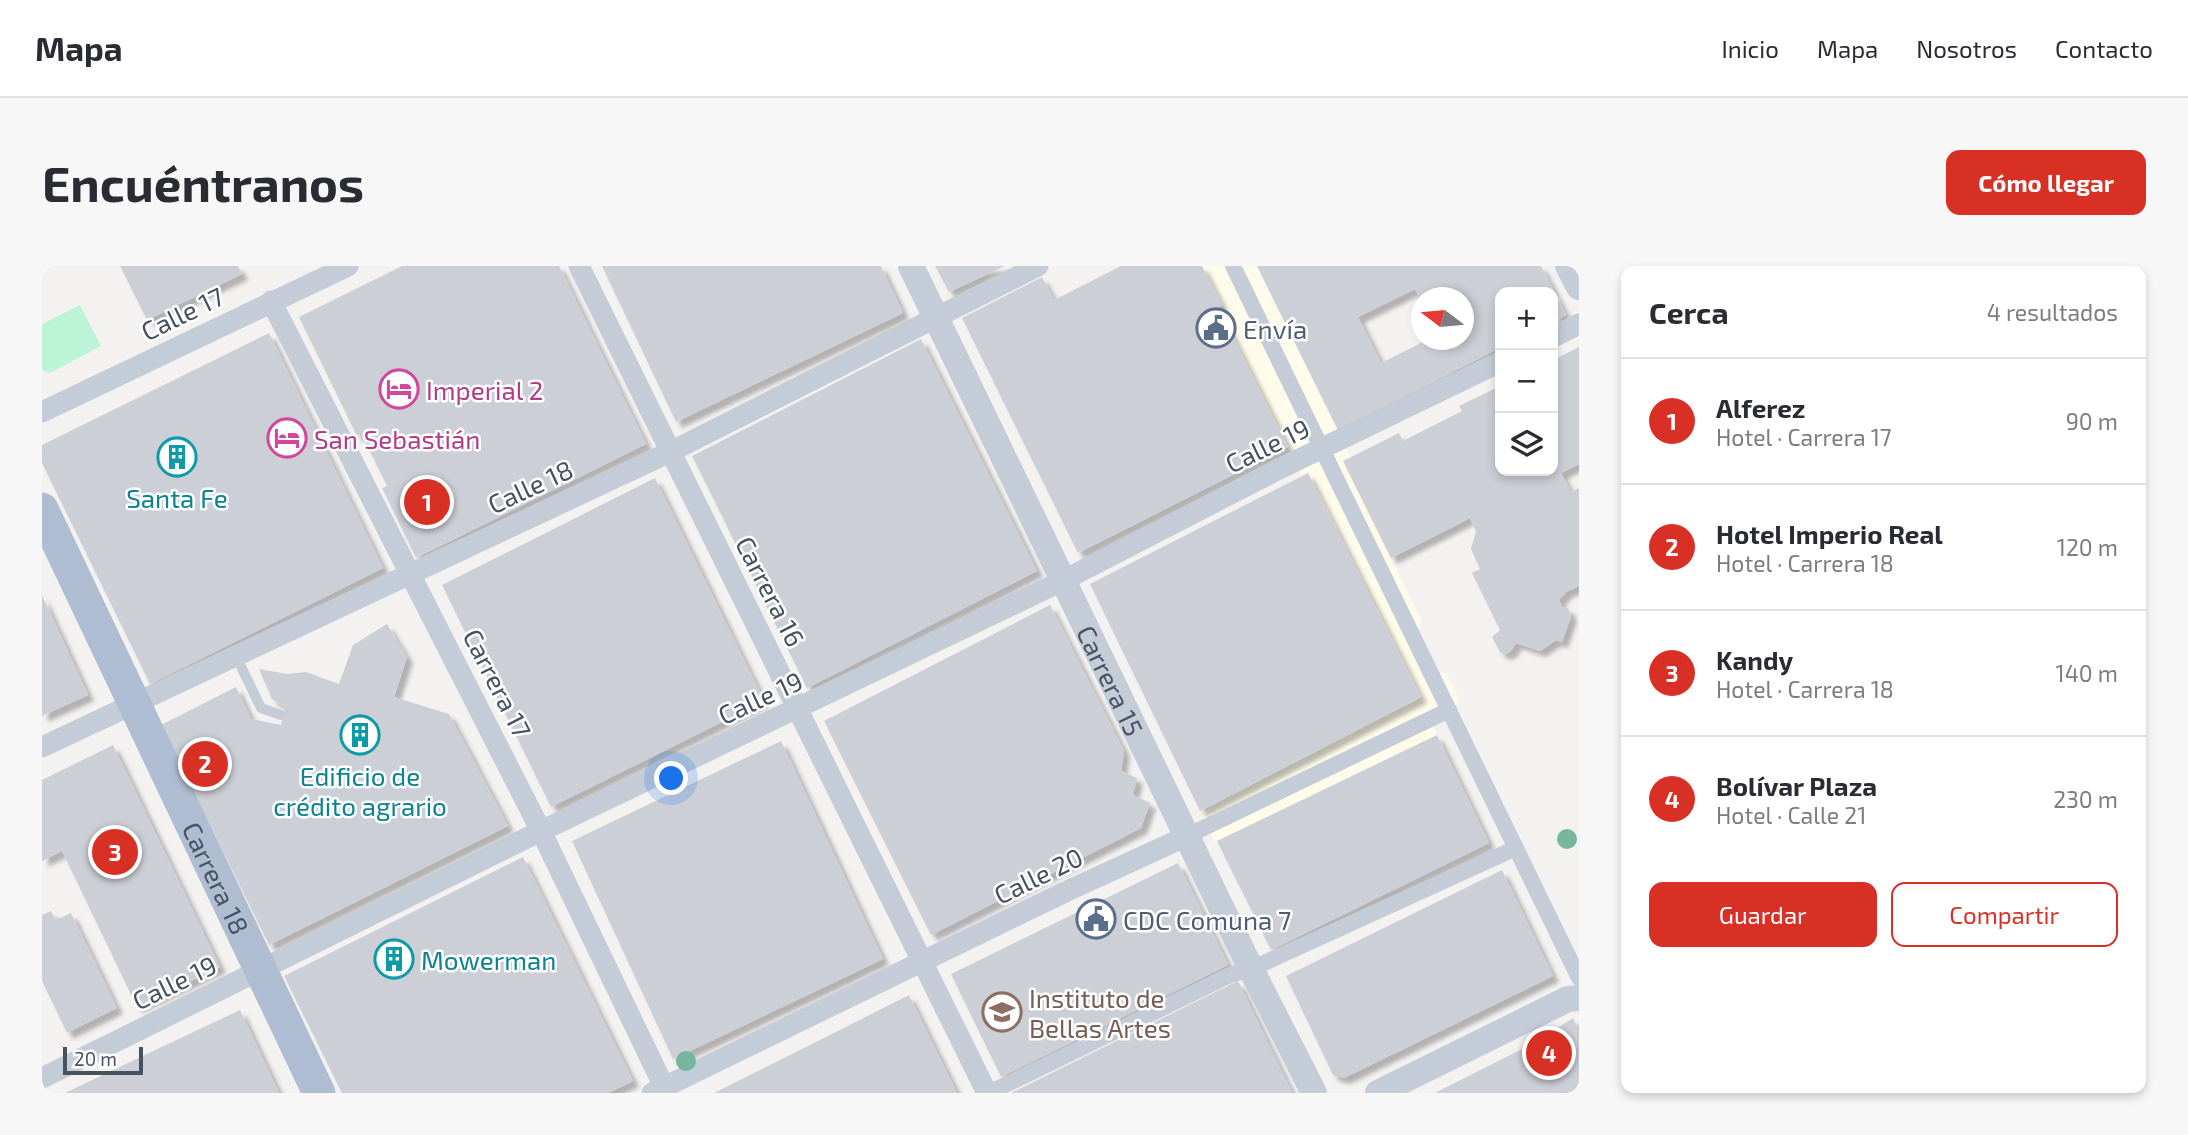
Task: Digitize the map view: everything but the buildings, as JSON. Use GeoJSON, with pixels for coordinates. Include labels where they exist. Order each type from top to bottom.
{"type":"FeatureCollection","features":[{"type":"Feature","properties":{"kind":"main road","name":"Carrera 18"},"geometry":{"type":"LineString","coordinates":[[42,509],[319,1093]]}},
{"type":"Feature","properties":{"kind":"street","name":"Calle 17"},"geometry":{"type":"LineString","coordinates":[[42,412],[348,266]]}},
{"type":"Feature","properties":{"kind":"street","name":"Carrera 16"},"geometry":{"type":"LineString","coordinates":[[579,266],[988,1093]]}},
{"type":"Feature","properties":{"kind":"street","name":"Carrera 15"},"geometry":{"type":"LineString","coordinates":[[911,266],[1251,970],[1314,1093]]}},
{"type":"Feature","properties":{"kind":"street","name":"Calle 18"},"geometry":{"type":"LineString","coordinates":[[42,747],[670,452],[1038,266]]}},
{"type":"Feature","properties":{"kind":"street"},"geometry":{"type":"LineString","coordinates":[[1233,266],[1579,978]]}},
{"type":"Feature","properties":{"kind":"street"},"geometry":{"type":"LineString","coordinates":[[1568,266],[1579,287]]}},
{"type":"Feature","properties":{"kind":"street","name":"Carrera 17"},"geometry":{"type":"LineString","coordinates":[[271,301],[541,831],[661,1091]]}},
{"type":"Feature","properties":{"kind":"street"},"geometry":{"type":"LineString","coordinates":[[1558,334],[1579,324]]}},
{"type":"Feature","properties":{"kind":"street","name":"Calle 19"},"geometry":{"type":"LineString","coordinates":[[42,1078],[541,831],[1064,580],[1495,364]]}},
{"type":"Feature","properties":{"kind":"street","name":"Calle 20"},"geometry":{"type":"LineString","coordinates":[[661,1091],[1065,892],[1449,709]]}},
{"type":"Feature","properties":{"kind":"street"},"geometry":{"type":"LineString","coordinates":[[988,1093],[1230,975],[1251,970],[1516,848]]}},
{"type":"Feature","properties":{"kind":"street"},"geometry":{"type":"LineString","coordinates":[[1378,1093],[1568,999],[1579,998]]}},
{"type":"Feature","properties":{"kind":"lane"},"geometry":{"type":"LineString","coordinates":[[236,656],[261,708],[282,715]]}},
{"type":"Feature","properties":{"kind":"shaded area"},"geometry":{"type":"Polygon","coordinates":[[[1202,266],[1257,266],[1351,457],[1344,461],[1422,622],[1413,635],[1430,670],[1447,674],[1461,703],[1430,719],[1437,735],[1215,843],[1200,811],[1421,697],[1308,473],[1302,476],[1218,307],[1221,305],[1202,266]]]}},
{"type":"Feature","properties":{"kind":"green space"},"geometry":{"type":"Polygon","coordinates":[[[80,305],[101,346],[50,373],[42,370],[42,324],[80,305]]]}},
{"type":"Feature","properties":{"kind":"place","name":"Envía"},"geometry":{"type":"Point","coordinates":[1216,328]}},
{"type":"Feature","properties":{"kind":"place","name":"Imperial 2"},"geometry":{"type":"Point","coordinates":[399,389]}},
{"type":"Feature","properties":{"kind":"place","name":"San Sebastián"},"geometry":{"type":"Point","coordinates":[287,438]}},
{"type":"Feature","properties":{"kind":"place","name":"Santa Fe"},"geometry":{"type":"Point","coordinates":[177,457]}},
{"type":"Feature","properties":{"kind":"place","name":"Alferez"},"geometry":{"type":"Point","coordinates":[427,502]}},
{"type":"Feature","properties":{"kind":"place","name":"Edificio de crédito agrario"},"geometry":{"type":"Point","coordinates":[360,735]}},
{"type":"Feature","properties":{"kind":"place","name":"Hotel Imperio Real"},"geometry":{"type":"Point","coordinates":[205,764]}},
{"type":"Feature","properties":{"kind":"place","name":"Kandy"},"geometry":{"type":"Point","coordinates":[115,852]}},
{"type":"Feature","properties":{"kind":"place","name":"CDC Comuna 7"},"geometry":{"type":"Point","coordinates":[1096,919]}},
{"type":"Feature","properties":{"kind":"place","name":"Mowerman"},"geometry":{"type":"Point","coordinates":[394,959]}},
{"type":"Feature","properties":{"kind":"place","name":"Instituto de Bellas Artes"},"geometry":{"type":"Point","coordinates":[1002,1012]}},
{"type":"Feature","properties":{"kind":"place","name":"Bolívar Plaza"},"geometry":{"type":"Point","coordinates":[1549,1053]}}]}
